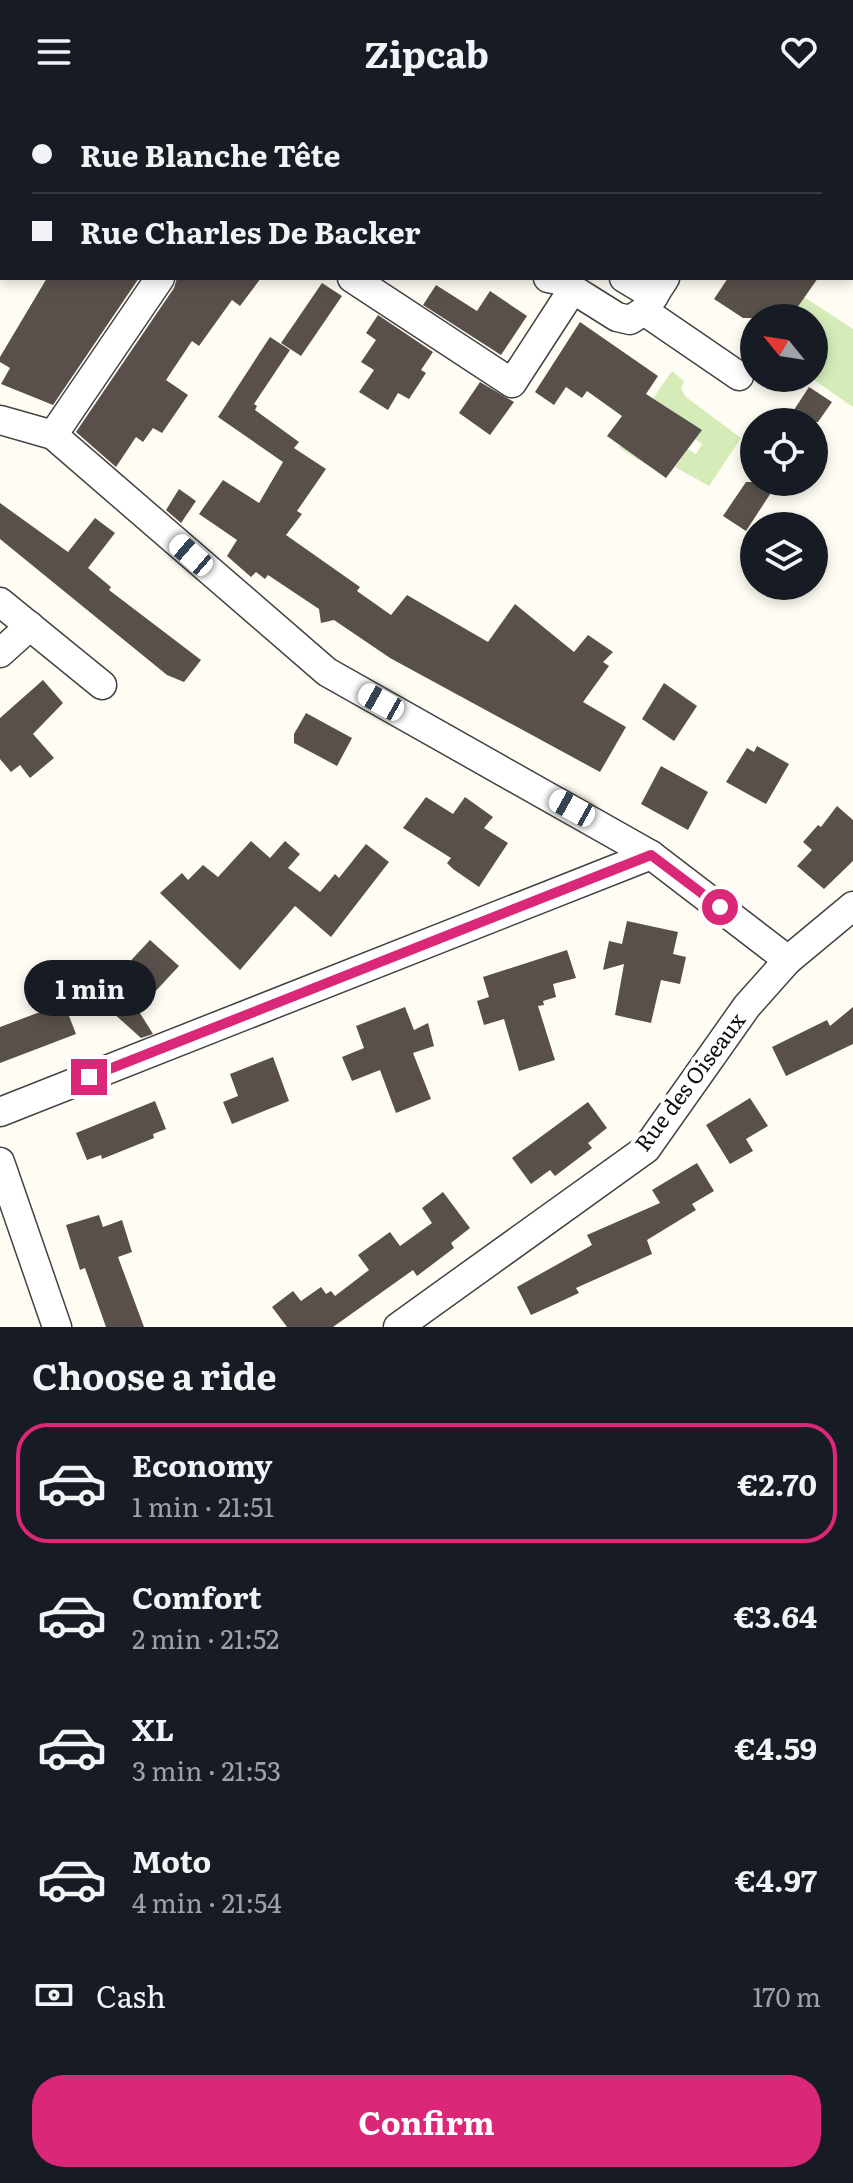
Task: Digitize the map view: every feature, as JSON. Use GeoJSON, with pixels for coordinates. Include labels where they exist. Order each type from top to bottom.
{"type":"FeatureCollection","features":[{"type":"Feature","properties":{"kind":"street"},"geometry":{"type":"LineString","coordinates":[[53,435],[159,280]]}},
{"type":"Feature","properties":{"kind":"street"},"geometry":{"type":"LineString","coordinates":[[355,280],[512,383],[560,281],[617,317],[648,301]]}},
{"type":"Feature","properties":{"kind":"street"},"geometry":{"type":"LineString","coordinates":[[626,280],[739,376]]}},
{"type":"Feature","properties":{"kind":"street"},"geometry":{"type":"LineString","coordinates":[[0,420],[53,435],[327,672],[651,855],[788,960]]}},
{"type":"Feature","properties":{"kind":"street"},"geometry":{"type":"LineString","coordinates":[[0,602],[102,685]]}},
{"type":"Feature","properties":{"kind":"street"},"geometry":{"type":"LineString","coordinates":[[0,653],[30,626]]}},
{"type":"Feature","properties":{"kind":"street"},"geometry":{"type":"LineString","coordinates":[[0,1112],[651,855]]}},
{"type":"Feature","properties":{"kind":"street","name":"Rue des Oiseaux"},"geometry":{"type":"LineString","coordinates":[[398,1327],[646,1149],[747,1006],[788,960],[853,906]]}},
{"type":"Feature","properties":{"kind":"street"},"geometry":{"type":"LineString","coordinates":[[0,1162],[57,1327]]}},
{"type":"Feature","properties":{"kind":"green space"},"geometry":{"type":"Polygon","coordinates":[[[783,283],[815,304],[785,304],[783,283]]]}},
{"type":"Feature","properties":{"kind":"green space"},"geometry":{"type":"Polygon","coordinates":[[[828,313],[853,329],[853,407],[828,390],[828,313]]]}},
{"type":"Feature","properties":{"kind":"green space"},"geometry":{"type":"Polygon","coordinates":[[[672,371],[684,381],[681,389],[686,397],[740,437],[709,486],[675,467],[688,449],[696,454],[702,444],[695,439],[700,430],[664,405],[657,459],[652,468],[619,448],[672,371]]]}},
{"type":"Feature","properties":{"kind":"building"},"geometry":{"type":"Polygon","coordinates":[[[46,280],[138,280],[53,405],[1,384],[10,368],[0,362],[0,357],[46,280]]]}},
{"type":"Feature","properties":{"kind":"building"},"geometry":{"type":"Polygon","coordinates":[[[176,280],[260,280],[240,306],[232,300],[199,346],[192,341],[166,380],[188,395],[162,433],[153,428],[143,442],[136,437],[116,467],[76,432],[174,288],[176,280]]]}},
{"type":"Feature","properties":{"kind":"building"},"geometry":{"type":"Polygon","coordinates":[[[727,280],[817,280],[800,304],[740,304],[740,316],[714,299],[727,280]]]}},
{"type":"Feature","properties":{"kind":"building"},"geometry":{"type":"Polygon","coordinates":[[[322,283],[342,296],[301,356],[281,343],[322,283]]]}},
{"type":"Feature","properties":{"kind":"building"},"geometry":{"type":"Polygon","coordinates":[[[436,285],[477,311],[490,291],[527,316],[501,355],[423,305],[436,285]]]}},
{"type":"Feature","properties":{"kind":"building"},"geometry":{"type":"Polygon","coordinates":[[[378,315],[433,352],[421,370],[426,373],[409,399],[398,393],[388,410],[359,392],[374,370],[361,362],[376,340],[366,333],[378,315]]]}},
{"type":"Feature","properties":{"kind":"building"},"geometry":{"type":"Polygon","coordinates":[[[580,322],[658,376],[646,394],[702,430],[666,478],[607,436],[622,416],[587,391],[582,398],[566,387],[554,405],[535,392],[580,322]]]}},
{"type":"Feature","properties":{"kind":"building"},"geometry":{"type":"Polygon","coordinates":[[[270,337],[290,350],[254,404],[257,406],[255,410],[299,442],[294,448],[326,469],[297,511],[302,514],[286,535],[360,587],[357,591],[391,615],[407,595],[488,642],[515,604],[574,652],[588,635],[613,652],[603,662],[609,666],[583,702],[626,727],[600,772],[390,658],[334,620],[321,623],[319,609],[268,575],[265,579],[256,572],[251,577],[227,556],[237,540],[199,514],[223,480],[259,503],[283,462],[218,417],[270,337]]]}},
{"type":"Feature","properties":{"kind":"building"},"geometry":{"type":"Polygon","coordinates":[[[480,382],[514,402],[490,435],[459,413],[480,382]]]}},
{"type":"Feature","properties":{"kind":"building"},"geometry":{"type":"Polygon","coordinates":[[[806,392],[817,392],[832,402],[828,408],[795,408],[806,392]]]}},
{"type":"Feature","properties":{"kind":"building"},"geometry":{"type":"Polygon","coordinates":[[[179,489],[196,501],[181,523],[166,510],[179,489]]]}},
{"type":"Feature","properties":{"kind":"building"},"geometry":{"type":"Polygon","coordinates":[[[740,491],[740,496],[769,496],[758,512],[740,512],[740,527],[723,516],[740,491]]]}},
{"type":"Feature","properties":{"kind":"building"},"geometry":{"type":"Polygon","coordinates":[[[0,503],[68,552],[95,518],[115,533],[88,568],[111,587],[109,590],[201,660],[184,682],[167,675],[0,539],[0,503]]]}},
{"type":"Feature","properties":{"kind":"building"},"geometry":{"type":"Polygon","coordinates":[[[43,680],[63,703],[33,734],[54,758],[30,778],[20,765],[11,772],[0,759],[0,718],[43,680]]]}},
{"type":"Feature","properties":{"kind":"building"},"geometry":{"type":"Polygon","coordinates":[[[664,683],[697,706],[674,741],[642,719],[664,683]]]}},
{"type":"Feature","properties":{"kind":"building"},"geometry":{"type":"Polygon","coordinates":[[[306,713],[352,738],[337,766],[294,743],[294,734],[306,713]]]}},
{"type":"Feature","properties":{"kind":"building"},"geometry":{"type":"Polygon","coordinates":[[[757,746],[789,764],[766,804],[726,782],[747,748],[754,752],[757,746]]]}},
{"type":"Feature","properties":{"kind":"building"},"geometry":{"type":"Polygon","coordinates":[[[661,766],[708,792],[688,830],[641,804],[661,766]]]}},
{"type":"Feature","properties":{"kind":"building"},"geometry":{"type":"Polygon","coordinates":[[[426,797],[453,814],[465,797],[493,817],[484,828],[508,843],[479,887],[447,863],[451,858],[403,828],[426,797]]]}},
{"type":"Feature","properties":{"kind":"building"},"geometry":{"type":"Polygon","coordinates":[[[837,806],[853,820],[853,861],[824,889],[797,866],[812,850],[803,842],[818,825],[821,827],[837,806]]]}},
{"type":"Feature","properties":{"kind":"building"},"geometry":{"type":"Polygon","coordinates":[[[251,841],[270,858],[285,841],[300,854],[288,868],[320,892],[335,874],[339,878],[366,844],[389,862],[331,937],[295,906],[240,970],[160,893],[182,873],[188,880],[203,865],[218,877],[251,841]]]}},
{"type":"Feature","properties":{"kind":"building"},"geometry":{"type":"Polygon","coordinates":[[[627,921],[678,932],[673,954],[686,957],[680,984],[661,980],[651,1023],[615,1015],[624,964],[603,970],[609,941],[622,944],[627,921]]]}},
{"type":"Feature","properties":{"kind":"building"},"geometry":{"type":"Polygon","coordinates":[[[150,940],[179,966],[138,1010],[153,1034],[141,1038],[92,994],[118,965],[123,969],[150,940]]]}},
{"type":"Feature","properties":{"kind":"building"},"geometry":{"type":"Polygon","coordinates":[[[567,950],[576,978],[553,984],[556,997],[538,1006],[555,1060],[519,1071],[504,1019],[484,1025],[477,1001],[489,997],[483,977],[567,950]]]}},
{"type":"Feature","properties":{"kind":"building"},"geometry":{"type":"Polygon","coordinates":[[[64,1003],[76,1034],[0,1063],[0,1027],[64,1003]]]}},
{"type":"Feature","properties":{"kind":"building"},"geometry":{"type":"Polygon","coordinates":[[[405,1007],[414,1030],[428,1023],[434,1046],[413,1053],[431,1099],[396,1113],[380,1070],[352,1081],[342,1057],[364,1048],[356,1026],[405,1007]]]}},
{"type":"Feature","properties":{"kind":"building"},"geometry":{"type":"Polygon","coordinates":[[[853,1007],[853,1044],[786,1076],[772,1047],[827,1020],[830,1026],[853,1007]]]}},
{"type":"Feature","properties":{"kind":"building"},"geometry":{"type":"Polygon","coordinates":[[[273,1057],[289,1101],[232,1124],[223,1102],[238,1096],[230,1074],[273,1057]]]}},
{"type":"Feature","properties":{"kind":"building"},"geometry":{"type":"Polygon","coordinates":[[[750,1098],[768,1126],[746,1139],[753,1151],[730,1164],[706,1125],[750,1098]]]}},
{"type":"Feature","properties":{"kind":"building"},"geometry":{"type":"Polygon","coordinates":[[[155,1101],[166,1129],[153,1134],[154,1138],[102,1159],[101,1155],[87,1160],[76,1133],[155,1101]]]}},
{"type":"Feature","properties":{"kind":"building"},"geometry":{"type":"Polygon","coordinates":[[[588,1102],[607,1128],[588,1143],[592,1148],[555,1176],[550,1170],[531,1184],[512,1158],[588,1102]]]}},
{"type":"Feature","properties":{"kind":"building"},"geometry":{"type":"Polygon","coordinates":[[[697,1163],[714,1191],[692,1204],[696,1210],[647,1240],[652,1254],[576,1288],[579,1293],[531,1315],[517,1287],[592,1245],[587,1235],[660,1203],[652,1190],[697,1163]]]}},
{"type":"Feature","properties":{"kind":"building"},"geometry":{"type":"Polygon","coordinates":[[[443,1192],[470,1228],[451,1243],[454,1248],[417,1276],[413,1270],[333,1327],[287,1327],[272,1307],[293,1291],[301,1301],[321,1287],[326,1294],[331,1291],[335,1296],[369,1270],[358,1255],[390,1232],[400,1246],[432,1223],[422,1208],[443,1192]]]}},
{"type":"Feature","properties":{"kind":"building"},"geometry":{"type":"Polygon","coordinates":[[[99,1215],[103,1227],[122,1220],[132,1252],[118,1257],[144,1327],[106,1327],[85,1268],[80,1270],[66,1225],[99,1215]]]}},
{"type":"Feature","properties":{"kind":"route"},"geometry":{"type":"LineString","coordinates":[[89,1077],[651,855],[720,907]]}}]}
